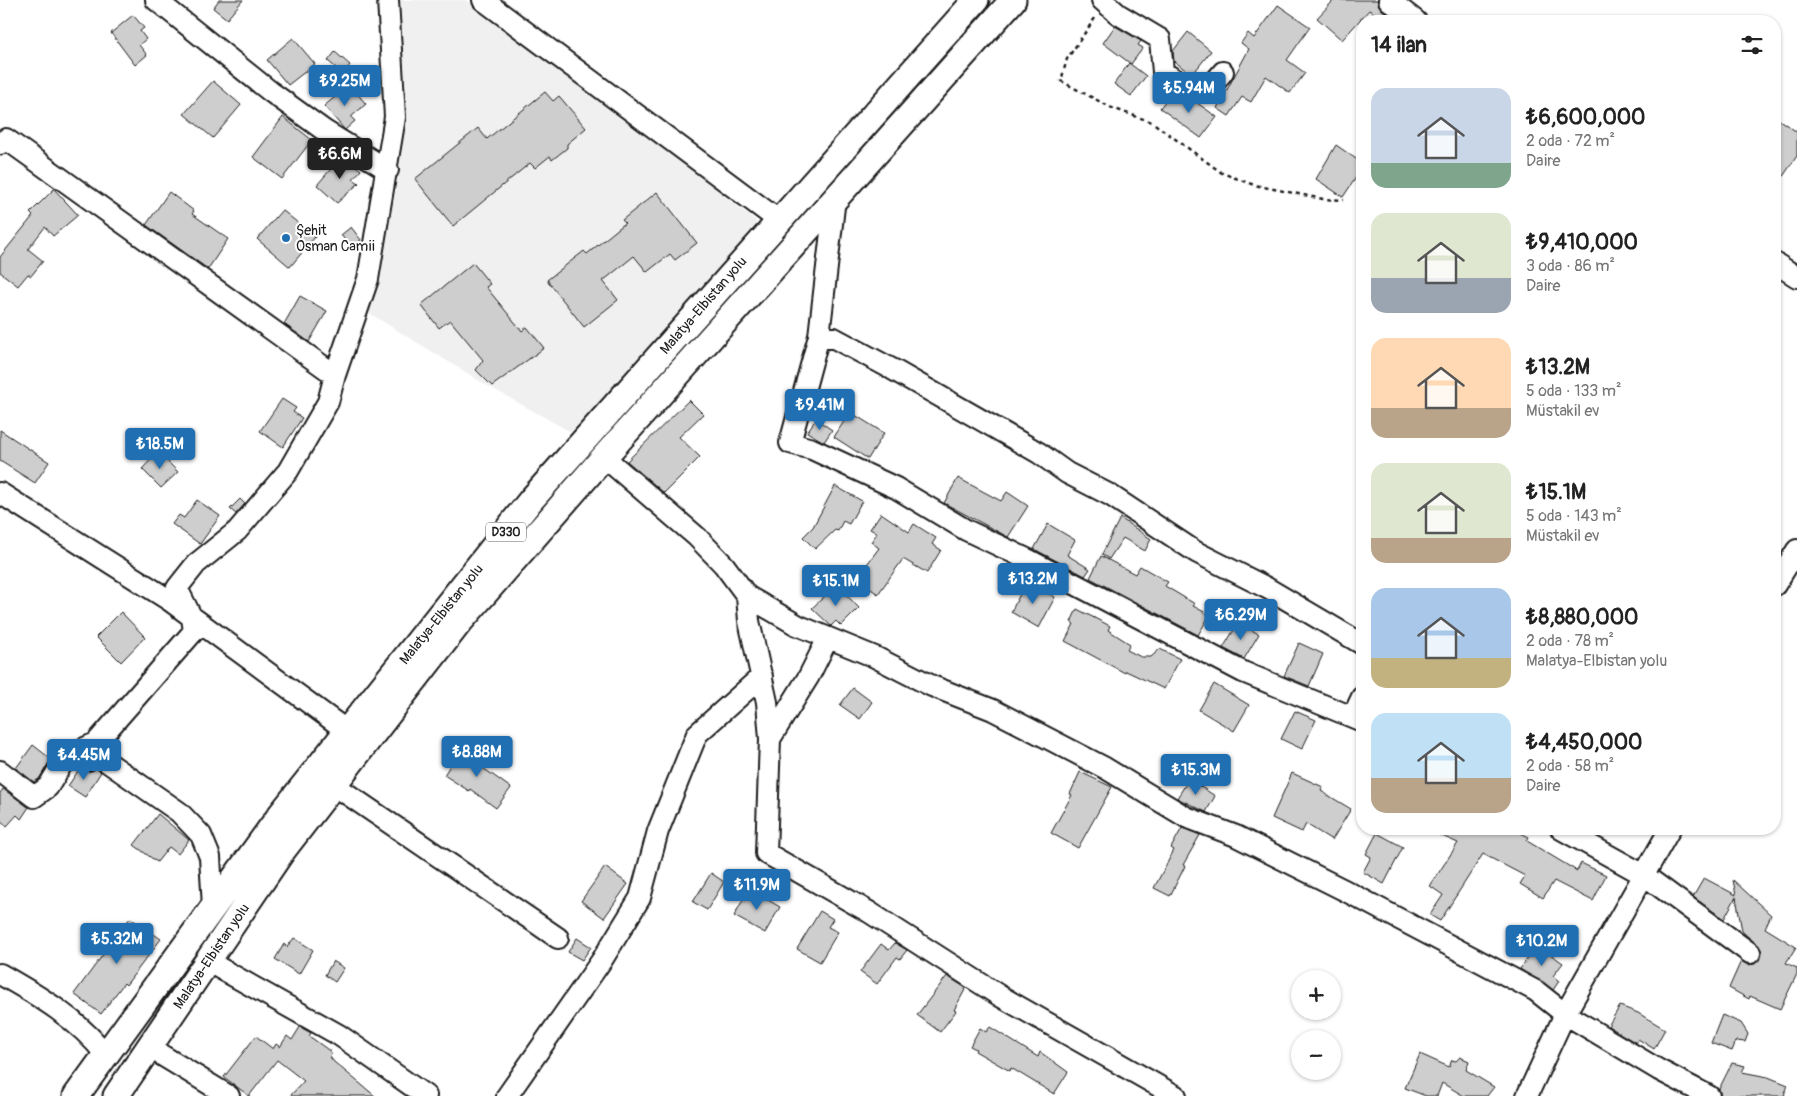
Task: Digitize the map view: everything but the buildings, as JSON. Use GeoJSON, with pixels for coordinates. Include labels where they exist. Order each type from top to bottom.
{"type":"FeatureCollection","features":[{"type":"Feature","properties":{"kind":"main road","name":"Malatya-Elbistan yolu"},"geometry":{"type":"LineString","coordinates":[[76,1096],[281,814],[531,500],[778,220],[976,0]]}},
{"type":"Feature","properties":{"kind":"main road","name":"Malatya-Elbistan yolu"},"geometry":{"type":"LineString","coordinates":[[116,1096],[283,850],[458,624],[604,457],[1013,0]]}},
{"type":"Feature","properties":{"kind":"street"},"geometry":{"type":"LineString","coordinates":[[156,0],[264,87],[325,131],[388,170]]}},
{"type":"Feature","properties":{"kind":"street"},"geometry":{"type":"LineString","coordinates":[[0,771],[34,797],[48,787],[67,756],[92,752],[194,631],[192,618],[177,588],[196,564],[236,531],[288,471],[328,402],[335,375],[368,279],[388,170],[395,117],[388,0]]}},
{"type":"Feature","properties":{"kind":"street"},"geometry":{"type":"LineString","coordinates":[[483,0],[778,220]]}},
{"type":"Feature","properties":{"kind":"street"},"geometry":{"type":"LineString","coordinates":[[1389,0],[1408,15]]}},
{"type":"Feature","properties":{"kind":"street"},"geometry":{"type":"LineString","coordinates":[[1099,7],[1118,14],[1160,39],[1163,72],[1189,88],[1209,89],[1223,72]]}},
{"type":"Feature","properties":{"kind":"street"},"geometry":{"type":"LineString","coordinates":[[0,144],[6,140],[38,161],[142,239],[335,375]]}},
{"type":"Feature","properties":{"kind":"street"},"geometry":{"type":"LineString","coordinates":[[835,198],[819,336],[790,443],[812,449],[896,488],[966,530],[1030,560],[1243,672],[1356,718]]}},
{"type":"Feature","properties":{"kind":"street"},"geometry":{"type":"LineString","coordinates":[[1781,267],[1797,277]]}},
{"type":"Feature","properties":{"kind":"street"},"geometry":{"type":"LineString","coordinates":[[819,336],[834,338],[892,369],[1039,453],[1067,473],[1110,494],[1196,552],[1266,588],[1356,640]]}},
{"type":"Feature","properties":{"kind":"street"},"geometry":{"type":"LineString","coordinates":[[604,457],[697,537],[724,565],[747,596],[797,625],[875,657],[932,686],[993,710],[1047,737],[1148,792],[1186,817],[1236,836],[1536,991],[1565,1014],[1659,1070],[1709,1096]]}},
{"type":"Feature","properties":{"kind":"street"},"geometry":{"type":"LineString","coordinates":[[0,493],[169,600],[346,731]]}},
{"type":"Feature","properties":{"kind":"street"},"geometry":{"type":"LineString","coordinates":[[1781,575],[1797,550]]}},
{"type":"Feature","properties":{"kind":"street"},"geometry":{"type":"LineString","coordinates":[[747,596],[749,621],[767,702],[770,739],[766,853],[869,912],[1000,996],[1176,1096]]}},
{"type":"Feature","properties":{"kind":"street"},"geometry":{"type":"LineString","coordinates":[[770,739],[809,676],[828,638]]}},
{"type":"Feature","properties":{"kind":"street"},"geometry":{"type":"LineString","coordinates":[[507,1096],[602,960],[640,898],[658,831],[697,734],[762,676]]}},
{"type":"Feature","properties":{"kind":"street"},"geometry":{"type":"LineString","coordinates":[[92,752],[179,812],[201,835],[210,858],[213,907]]}},
{"type":"Feature","properties":{"kind":"street"},"geometry":{"type":"LineString","coordinates":[[334,785],[558,938]]}},
{"type":"Feature","properties":{"kind":"street"},"geometry":{"type":"LineString","coordinates":[[1572,835],[1644,875],[1750,954]]}},
{"type":"Feature","properties":{"kind":"street"},"geometry":{"type":"LineString","coordinates":[[1526,1096],[1565,1014],[1667,835]]}},
{"type":"Feature","properties":{"kind":"street"},"geometry":{"type":"LineString","coordinates":[[207,961],[339,1035],[426,1096]]}},
{"type":"Feature","properties":{"kind":"street"},"geometry":{"type":"LineString","coordinates":[[0,974],[73,1022],[91,1036],[106,1054]]}},
{"type":"Feature","properties":{"kind":"street"},"geometry":{"type":"LineString","coordinates":[[150,1048],[228,1096]]}},
{"type":"Feature","properties":{"kind":"path"},"geometry":{"type":"LineString","coordinates":[[1099,7],[1094,21],[1067,58],[1061,81],[1112,108],[1152,122],[1222,173],[1254,185],[1323,199],[1344,200]]}},
{"type":"Feature","properties":{"kind":"shaded area"},"geometry":{"type":"Polygon","coordinates":[[[395,0],[466,0],[586,86],[756,221],[755,237],[571,432],[488,386],[369,313],[398,180],[404,83],[395,0]]]}},
{"type":"Feature","properties":{"kind":"place","name":"Şehit Osman Camii"},"geometry":{"type":"Point","coordinates":[286,238]}}]}
